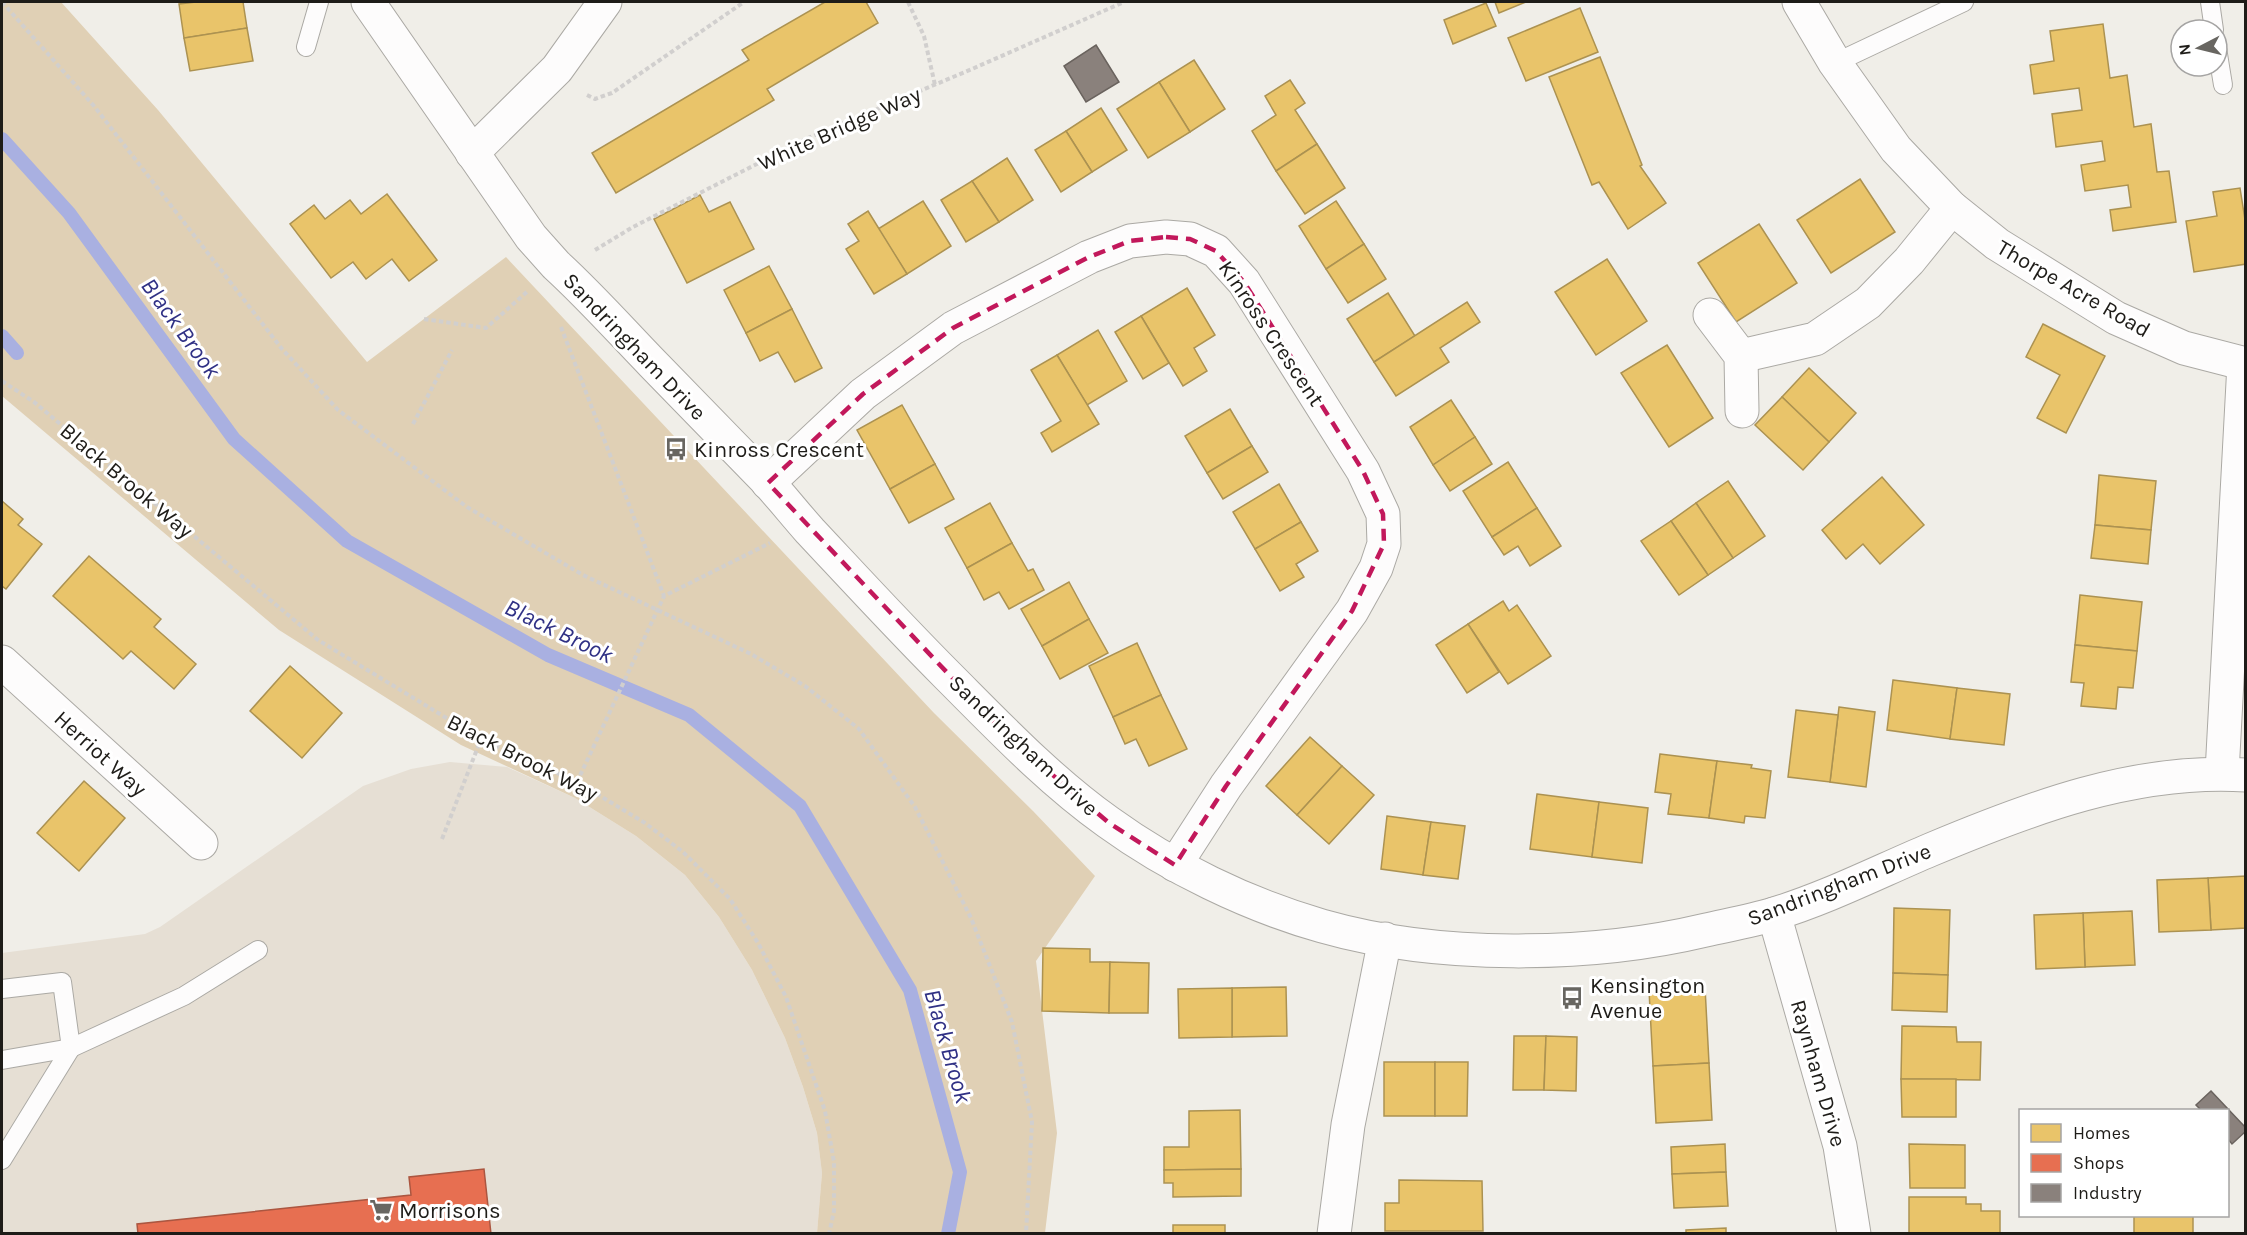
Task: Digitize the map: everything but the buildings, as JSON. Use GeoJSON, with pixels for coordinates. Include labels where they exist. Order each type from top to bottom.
{"type":"FeatureCollection","features":[{"type":"Feature","properties":{"kind":"street","name":"Sandringham Drive"},"geometry":{"type":"LineString","coordinates":[[368,2],[531,237],[768,483],[910,638],[1016,743],[1058,782],[1108,823],[1175,865],[1252,901],[1321,926],[1385,939],[1448,947],[1503,950],[1591,948],[1676,938],[1774,914],[1873,877],[2015,816],[2085,792],[2157,778],[2234,774]]}},
{"type":"Feature","properties":{"kind":"street"},"geometry":{"type":"LineString","coordinates":[[472,153],[557,69],[605,2]]}},
{"type":"Feature","properties":{"kind":"street","name":"Thorpe Acre Road"},"geometry":{"type":"LineString","coordinates":[[1799,2],[1835,63],[1896,149],[1952,208],[1997,244],[2116,318],[2184,348],[2245,364]]}},
{"type":"Feature","properties":{"kind":"street"},"geometry":{"type":"LineString","coordinates":[[1741,356],[1815,339],[1868,303],[1910,261],[1952,208]]}},
{"type":"Feature","properties":{"kind":"street","name":"Kinross Crescent"},"geometry":{"type":"LineString","coordinates":[[768,483],[863,394],[953,328],[1089,257],[1130,241],[1166,237],[1190,239],[1216,251],[1244,282],[1363,471],[1383,514],[1383,544],[1376,568],[1352,611],[1226,786],[1175,865]]}},
{"type":"Feature","properties":{"kind":"street"},"geometry":{"type":"LineString","coordinates":[[1710,315],[1741,356],[1742,411]]}},
{"type":"Feature","properties":{"kind":"street"},"geometry":{"type":"LineString","coordinates":[[2234,774],[2245,364]]}},
{"type":"Feature","properties":{"kind":"street","name":"Herriot Way"},"geometry":{"type":"LineString","coordinates":[[2,662],[201,843]]}},
{"type":"Feature","properties":{"kind":"street","name":"Raynham Drive"},"geometry":{"type":"LineString","coordinates":[[1774,914],[1840,1146],[1854,1233]]}},
{"type":"Feature","properties":{"kind":"street"},"geometry":{"type":"LineString","coordinates":[[1334,1233],[1348,1125],[1385,939]]}},
{"type":"Feature","properties":{"kind":"lane"},"geometry":{"type":"LineString","coordinates":[[306,47],[319,2]]}},
{"type":"Feature","properties":{"kind":"lane"},"geometry":{"type":"LineString","coordinates":[[1835,63],[1964,2]]}},
{"type":"Feature","properties":{"kind":"lane"},"geometry":{"type":"LineString","coordinates":[[2210,2],[2212,18]]}},
{"type":"Feature","properties":{"kind":"lane"},"geometry":{"type":"LineString","coordinates":[[2222,78],[2223,85]]}},
{"type":"Feature","properties":{"kind":"lane"},"geometry":{"type":"LineString","coordinates":[[2,1060],[71,1048],[184,996],[258,950]]}},
{"type":"Feature","properties":{"kind":"lane"},"geometry":{"type":"LineString","coordinates":[[2,989],[62,982],[71,1048],[2,1160]]}},
{"type":"Feature","properties":{"kind":"path"},"geometry":{"type":"LineString","coordinates":[[2,2],[94,106],[282,349],[338,410],[467,507],[583,575],[751,654],[805,686],[859,729],[915,807],[971,918],[1012,1022],[1032,1122],[1026,1233]]}},
{"type":"Feature","properties":{"kind":"path"},"geometry":{"type":"LineString","coordinates":[[557,69],[584,93],[596,99],[612,93],[744,2]]}},
{"type":"Feature","properties":{"kind":"path"},"geometry":{"type":"LineString","coordinates":[[908,2],[924,36],[935,85]]}},
{"type":"Feature","properties":{"kind":"path","name":"White Bridge Way"},"geometry":{"type":"LineString","coordinates":[[424,319],[486,328],[559,267],[633,227],[806,139],[1124,2]]}},
{"type":"Feature","properties":{"kind":"path"},"geometry":{"type":"LineString","coordinates":[[559,267],[556,316],[664,596]]}},
{"type":"Feature","properties":{"kind":"path"},"geometry":{"type":"LineString","coordinates":[[413,424],[452,350]]}},
{"type":"Feature","properties":{"kind":"path","name":"Black Brook Way"},"geometry":{"type":"LineString","coordinates":[[2,381],[34,402],[318,640],[481,739],[578,782],[645,824],[684,852],[730,899],[758,943],[786,997],[825,1111],[834,1162],[834,1211],[830,1233]]}},
{"type":"Feature","properties":{"kind":"path"},"geometry":{"type":"LineString","coordinates":[[578,782],[664,596],[806,526]]}},
{"type":"Feature","properties":{"kind":"path"},"geometry":{"type":"LineString","coordinates":[[442,839],[481,739]]}},
{"type":"Feature","properties":{"kind":"highlighted area"},"geometry":{"type":"Polygon","coordinates":[[[1166,237],[1190,239],[1216,251],[1244,282],[1363,471],[1383,514],[1384,544],[1352,611],[1226,786],[1175,865],[1109,823],[1007,736],[768,483],[863,394],[953,328],[1089,257],[1130,241],[1166,237]]]}},
{"type":"Feature","properties":{"kind":"shaded area"},"geometry":{"type":"Polygon","coordinates":[[[2,2],[61,2],[158,110],[367,362],[506,257],[934,713],[1095,876],[1036,961],[1057,1133],[1045,1233],[817,1233],[822,1173],[817,1133],[785,1038],[752,970],[719,917],[685,875],[636,836],[575,798],[461,745],[279,630],[2,396],[2,2]]]}},
{"type":"Feature","properties":{"kind":"shaded area"},"geometry":{"type":"Polygon","coordinates":[[[450,762],[507,767],[575,798],[636,836],[685,875],[719,917],[752,970],[785,1038],[803,1087],[817,1133],[822,1173],[817,1233],[2,1233],[2,953],[145,934],[160,927],[363,786],[411,769],[450,762]]]}},
{"type":"Feature","properties":{"kind":"waterway","name":"Black Brook"},"geometry":{"type":"LineString","coordinates":[[2,139],[69,213],[234,439],[347,541],[548,655],[689,715],[800,806],[910,990],[960,1172],[948,1234]]}},
{"type":"Feature","properties":{"kind":"waterway","name":"Black Brook"},"geometry":{"type":"LineString","coordinates":[[2,336],[17,353]]}},
{"type":"Feature","properties":{"kind":"place","name":"Kinross Crescent"},"geometry":{"type":"Point","coordinates":[676,449]}},
{"type":"Feature","properties":{"kind":"place","name":"Kensington Avenue"},"geometry":{"type":"Point","coordinates":[1572,998]}},
{"type":"Feature","properties":{"kind":"place","name":"Morrisons"},"geometry":{"type":"Point","coordinates":[381,1210]}}]}
